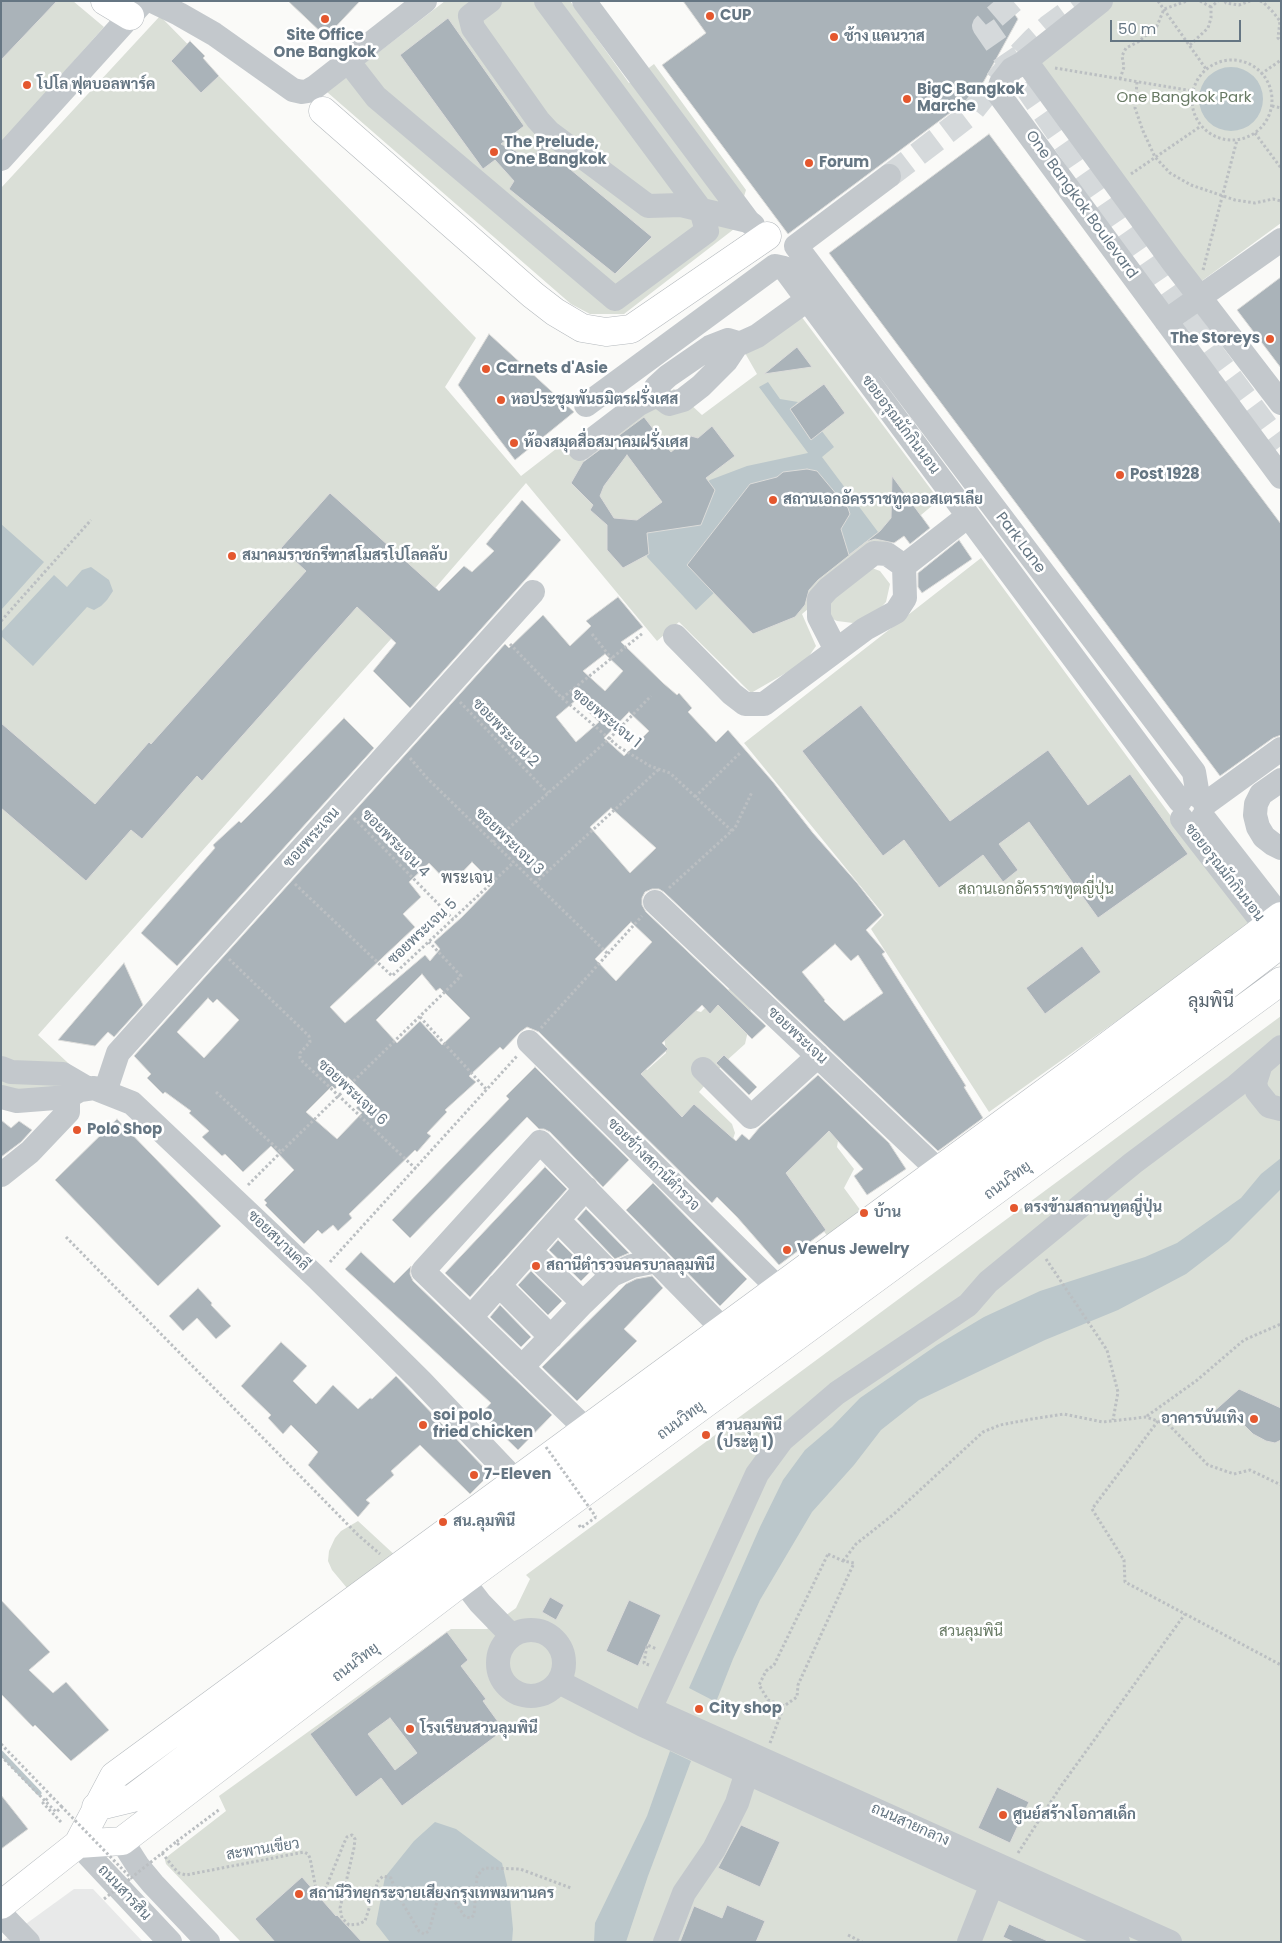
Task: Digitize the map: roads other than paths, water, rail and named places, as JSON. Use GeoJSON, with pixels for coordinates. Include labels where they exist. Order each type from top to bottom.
{"type":"FeatureCollection","features":[{"type":"Feature","properties":{"kind":"main road"},"geometry":{"type":"LineString","coordinates":[[105,1],[142,6]]}},
{"type":"Feature","properties":{"kind":"main road"},"geometry":{"type":"LineString","coordinates":[[323,111],[533,294],[555,312],[582,328],[606,332],[631,329],[757,228]]}},
{"type":"Feature","properties":{"kind":"main road","name":"ถนนวิทยุ"},"geometry":{"type":"LineString","coordinates":[[96,1807],[133,1798],[448,1561],[1120,1067],[1278,932]]}},
{"type":"Feature","properties":{"kind":"main road","name":"ถนนวิทยุ"},"geometry":{"type":"LineString","coordinates":[[122,1841],[448,1561],[516,1481],[586,1429],[654,1410],[722,1328],[938,1170],[1120,1067],[1281,981]]}},
{"type":"Feature","properties":{"kind":"main road","name":"ถนนวิทยุ"},"geometry":{"type":"LineString","coordinates":[[1,1905],[78,1844],[114,1776],[396,1569],[448,1561]]}},
{"type":"Feature","properties":{"kind":"main road"},"geometry":{"type":"LineString","coordinates":[[78,1844],[122,1841]]}},
{"type":"Feature","properties":{"kind":"street"},"geometry":{"type":"LineString","coordinates":[[1,159],[142,6],[179,14],[214,34],[293,90],[308,91],[425,1]]}},
{"type":"Feature","properties":{"kind":"street"},"geometry":{"type":"LineString","coordinates":[[490,1],[470,16],[473,28],[538,120],[549,132],[648,206],[680,206],[701,210],[757,228],[796,246],[889,176]]}},
{"type":"Feature","properties":{"kind":"street"},"geometry":{"type":"LineString","coordinates":[[348,61],[376,97],[615,299],[707,231],[701,210],[546,1]]}},
{"type":"Feature","properties":{"kind":"street"},"geometry":{"type":"LineString","coordinates":[[584,1],[757,228]]}},
{"type":"Feature","properties":{"kind":"street"},"geometry":{"type":"LineString","coordinates":[[1101,1],[1023,63],[1031,68],[1281,404]]}},
{"type":"Feature","properties":{"kind":"street","name":"One Bangkok Boulevard"},"geometry":{"type":"LineString","coordinates":[[1023,63],[1012,70],[1002,83],[998,93],[1281,477]]}},
{"type":"Feature","properties":{"kind":"street"},"geometry":{"type":"LineString","coordinates":[[1166,321],[1281,240]]}},
{"type":"Feature","properties":{"kind":"street","name":"Park Lane"},"geometry":{"type":"LineString","coordinates":[[796,246],[1194,772],[1193,807]]}},
{"type":"Feature","properties":{"kind":"street","name":"ซอยอรุณมักกินนอน"},"geometry":{"type":"LineString","coordinates":[[586,405],[775,266],[784,268],[968,516],[1193,807],[1278,932]]}},
{"type":"Feature","properties":{"kind":"street"},"geometry":{"type":"LineString","coordinates":[[580,449],[639,404],[657,395],[669,404],[683,400],[726,361],[737,345],[757,336],[808,300]]}},
{"type":"Feature","properties":{"kind":"street"},"geometry":{"type":"LineString","coordinates":[[904,566],[968,516]]}},
{"type":"Feature","properties":{"kind":"street"},"geometry":{"type":"LineString","coordinates":[[836,650],[819,618],[819,599],[828,589],[874,553],[886,554],[904,566]]}},
{"type":"Feature","properties":{"kind":"street"},"geometry":{"type":"LineString","coordinates":[[676,636],[732,694],[745,704],[764,704],[866,629],[896,612],[905,598],[904,566]]}},
{"type":"Feature","properties":{"kind":"street","name":"ซอยพระเจน"},"geometry":{"type":"LineString","coordinates":[[1,1175],[30,1152],[87,1093],[118,1053],[533,592]]}},
{"type":"Feature","properties":{"kind":"street"},"geometry":{"type":"LineString","coordinates":[[1193,807],[1281,749]]}},
{"type":"Feature","properties":{"kind":"street"},"geometry":{"type":"LineString","coordinates":[[1281,780],[1261,794],[1256,804],[1255,815],[1258,827],[1264,837],[1281,848]]}},
{"type":"Feature","properties":{"kind":"street","name":"ซอยพระเจน"},"geometry":{"type":"LineString","coordinates":[[655,902],[938,1170]]}},
{"type":"Feature","properties":{"kind":"street","name":"ซอยข้างสถานีตำรวจ"},"geometry":{"type":"LineString","coordinates":[[529,1042],[778,1288]]}},
{"type":"Feature","properties":{"kind":"street"},"geometry":{"type":"LineString","coordinates":[[703,1069],[751,1117],[818,1056]]}},
{"type":"Feature","properties":{"kind":"street"},"geometry":{"type":"LineString","coordinates":[[1272,1058],[1255,1083],[1257,1091],[1269,1106],[1281,1109]]}},
{"type":"Feature","properties":{"kind":"street"},"geometry":{"type":"LineString","coordinates":[[646,1717],[757,1474],[782,1440],[837,1393],[968,1305],[988,1282],[1133,1163],[1272,1058]]}},
{"type":"Feature","properties":{"kind":"street"},"geometry":{"type":"LineString","coordinates":[[1,1068],[11,1072],[62,1074],[87,1093]]}},
{"type":"Feature","properties":{"kind":"street","name":"ซอยสนามคลี"},"geometry":{"type":"LineString","coordinates":[[1,1097],[17,1101],[87,1093],[132,1102],[421,1380],[516,1481]]}},
{"type":"Feature","properties":{"kind":"street"},"geometry":{"type":"LineString","coordinates":[[586,1429],[422,1271],[540,1142],[722,1328]]}},
{"type":"Feature","properties":{"kind":"street"},"geometry":{"type":"LineString","coordinates":[[471,1317],[586,1188]]}},
{"type":"Feature","properties":{"kind":"street"},"geometry":{"type":"LineString","coordinates":[[558,1220],[612,1275]]}},
{"type":"Feature","properties":{"kind":"street"},"geometry":{"type":"LineString","coordinates":[[530,1251],[583,1303]]}},
{"type":"Feature","properties":{"kind":"street"},"geometry":{"type":"LineString","coordinates":[[522,1367],[612,1275],[632,1266],[657,1261]]}},
{"type":"Feature","properties":{"kind":"street"},"geometry":{"type":"LineString","coordinates":[[499,1285],[551,1337]]}},
{"type":"Feature","properties":{"kind":"street"},"geometry":{"type":"LineString","coordinates":[[448,1561],[480,1604],[511,1636]]}},
{"type":"Feature","properties":{"kind":"street"},"geometry":{"type":"LineString","coordinates":[[533,1629],[544,1632],[554,1639],[561,1649],[564,1660],[563,1672],[551,1690],[534,1697],[512,1691],[504,1683],[499,1674],[497,1664],[498,1653],[511,1636],[521,1630],[533,1629]]}},
{"type":"Feature","properties":{"kind":"street","name":"ถนนสายกลาง"},"geometry":{"type":"LineString","coordinates":[[558,1682],[756,1763],[1000,1880],[1111,1940]]}},
{"type":"Feature","properties":{"kind":"street"},"geometry":{"type":"LineString","coordinates":[[665,1942],[684,1893],[714,1849],[756,1763]]}},
{"type":"Feature","properties":{"kind":"street","name":"ถนนสารสิน"},"geometry":{"type":"LineString","coordinates":[[122,1841],[138,1866],[153,1884],[208,1942]]}},
{"type":"Feature","properties":{"kind":"street","name":"ถนนสารสิน"},"geometry":{"type":"LineString","coordinates":[[78,1844],[170,1942]]}},
{"type":"Feature","properties":{"kind":"street"},"geometry":{"type":"LineString","coordinates":[[969,1942],[1000,1880]]}},
{"type":"Feature","properties":{"kind":"street","name":"ถนนสายกลาง"},"geometry":{"type":"LineString","coordinates":[[1000,1880],[1170,1942]]}},
{"type":"Feature","properties":{"kind":"street"},"geometry":{"type":"LineString","coordinates":[[1,1914],[28,1942]]}},
{"type":"Feature","properties":{"kind":"waterway"},"geometry":{"type":"LineString","coordinates":[[1,1753],[39,1793]]}},
{"type":"Feature","properties":{"kind":"tunnel"},"geometry":{"type":"LineString","coordinates":[[1013,1],[984,26],[1179,308],[1281,446]]}},
{"type":"Feature","properties":{"kind":"tunnel"},"geometry":{"type":"LineString","coordinates":[[889,176],[969,115],[1011,63],[1034,39],[1083,1]]}},
{"type":"Feature","properties":{"kind":"place","name":"CUP"},"geometry":{"type":"Point","coordinates":[710,16]}},
{"type":"Feature","properties":{"kind":"place","name":"Site Office One Bangkok"},"geometry":{"type":"Point","coordinates":[325,19]}},
{"type":"Feature","properties":{"kind":"place","name":"ช้าง แคนวาส"},"geometry":{"type":"Point","coordinates":[834,37]}},
{"type":"Feature","properties":{"kind":"place","name":"โปโล ฟุตบอลพาร์ค"},"geometry":{"type":"Point","coordinates":[27,85]}},
{"type":"Feature","properties":{"kind":"place","name":"BigC Bangkok Marche"},"geometry":{"type":"Point","coordinates":[907,99]}},
{"type":"Feature","properties":{"kind":"place","name":"The Prelude, One Bangkok"},"geometry":{"type":"Point","coordinates":[494,152]}},
{"type":"Feature","properties":{"kind":"place","name":"Forum"},"geometry":{"type":"Point","coordinates":[809,163]}},
{"type":"Feature","properties":{"kind":"place","name":"The Storeys"},"geometry":{"type":"Point","coordinates":[1270,339]}},
{"type":"Feature","properties":{"kind":"place","name":"Carnets d'Asie"},"geometry":{"type":"Point","coordinates":[486,369]}},
{"type":"Feature","properties":{"kind":"place","name":"หอประชุมพันธมิตรฝรั่งเศส"},"geometry":{"type":"Point","coordinates":[501,400]}},
{"type":"Feature","properties":{"kind":"place","name":"ห้องสมุดสื่อสมาคมฝรั่งเศส"},"geometry":{"type":"Point","coordinates":[514,443]}},
{"type":"Feature","properties":{"kind":"place","name":"Post 1928"},"geometry":{"type":"Point","coordinates":[1120,475]}},
{"type":"Feature","properties":{"kind":"place","name":"สถานเอกอัครราชทูตออสเตรเลีย"},"geometry":{"type":"Point","coordinates":[773,500]}},
{"type":"Feature","properties":{"kind":"place","name":"สมาคมราชกรีฑาสโมสรโปโลคลับ"},"geometry":{"type":"Point","coordinates":[232,556]}},
{"type":"Feature","properties":{"kind":"place","name":"Polo Shop"},"geometry":{"type":"Point","coordinates":[77,1130]}},
{"type":"Feature","properties":{"kind":"place","name":"ตรงข้ามสถานทูตญี่ปุ่น"},"geometry":{"type":"Point","coordinates":[1014,1208]}},
{"type":"Feature","properties":{"kind":"place","name":"บ้าน"},"geometry":{"type":"Point","coordinates":[864,1213]}},
{"type":"Feature","properties":{"kind":"place","name":"Venus Jewelry"},"geometry":{"type":"Point","coordinates":[787,1250]}},
{"type":"Feature","properties":{"kind":"place","name":"สถานีตำรวจนครบาลลุมพินี"},"geometry":{"type":"Point","coordinates":[536,1266]}},
{"type":"Feature","properties":{"kind":"place","name":"อาคารบันเทิง"},"geometry":{"type":"Point","coordinates":[1254,1419]}},
{"type":"Feature","properties":{"kind":"place","name":"soi polo fried chicken"},"geometry":{"type":"Point","coordinates":[423,1425]}},
{"type":"Feature","properties":{"kind":"place","name":"สวนลุมพินี (ประตู 1)"},"geometry":{"type":"Point","coordinates":[706,1435]}},
{"type":"Feature","properties":{"kind":"place","name":"7-Eleven"},"geometry":{"type":"Point","coordinates":[474,1475]}},
{"type":"Feature","properties":{"kind":"place","name":"สน.ลุมพินี"},"geometry":{"type":"Point","coordinates":[443,1522]}},
{"type":"Feature","properties":{"kind":"place","name":"City shop"},"geometry":{"type":"Point","coordinates":[699,1709]}},
{"type":"Feature","properties":{"kind":"place","name":"โรงเรียนสวนลุมพินี"},"geometry":{"type":"Point","coordinates":[410,1729]}},
{"type":"Feature","properties":{"kind":"place","name":"ศูนย์สร้างโอกาสเด็ก"},"geometry":{"type":"Point","coordinates":[1003,1815]}},
{"type":"Feature","properties":{"kind":"place","name":"สถานีวิทยุกระจายเสียงกรุงเทพมหานคร"},"geometry":{"type":"Point","coordinates":[299,1894]}},
{"type":"Feature","properties":{"kind":"district","name":"พระเจน"},"geometry":{"type":"Point","coordinates":[467,879]}},
{"type":"Feature","properties":{"kind":"district","name":"ลุมพินี"},"geometry":{"type":"Point","coordinates":[1211,1002]}},
{"type":"Feature","properties":{"kind":"park label","name":"One Bangkok Park"},"geometry":{"type":"Point","coordinates":[1184,98]}},
{"type":"Feature","properties":{"kind":"park label","name":"สถานเอกอัครราชทูตญี่ปุ่น"},"geometry":{"type":"Point","coordinates":[1036,890]}},
{"type":"Feature","properties":{"kind":"park label","name":"สวนลุมพินี"},"geometry":{"type":"Point","coordinates":[971,1632]}}]}
